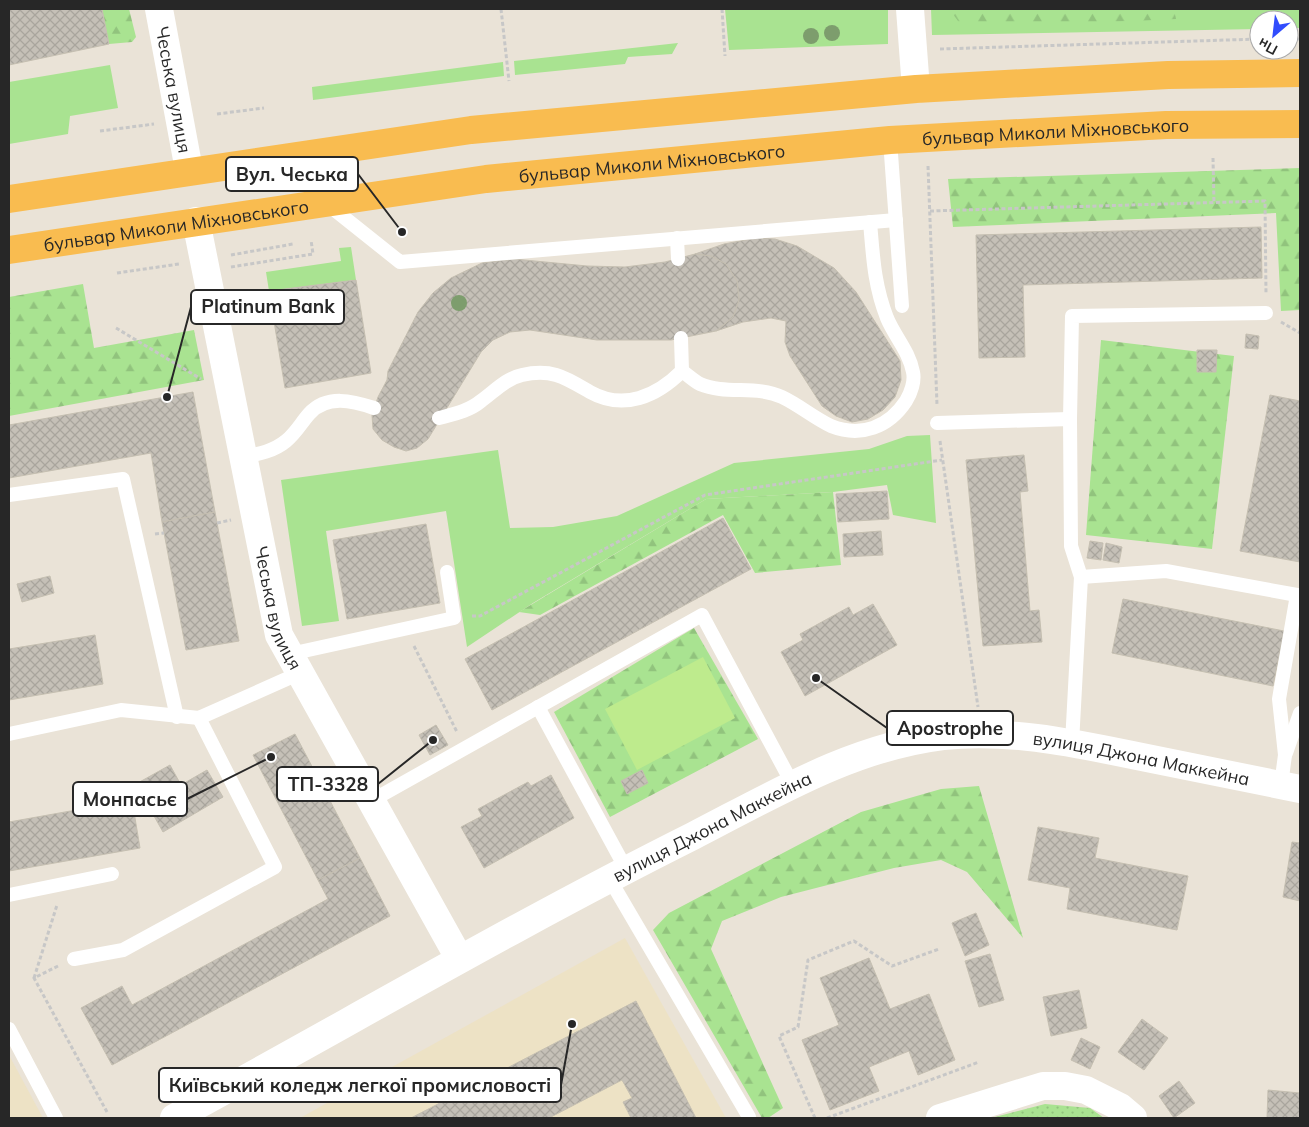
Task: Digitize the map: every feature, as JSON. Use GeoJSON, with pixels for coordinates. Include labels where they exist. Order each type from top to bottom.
{"type":"FeatureCollection","features":[{"type":"Feature","properties":{"kind":"highway"},"geometry":{"type":"LineString","coordinates":[[9,199],[189,170],[471,130],[916,89],[1168,75],[1300,73]]}},
{"type":"Feature","properties":{"kind":"highway","name":"бульвар Миколи Міхновського"},"geometry":{"type":"LineString","coordinates":[[9,250],[486,179],[890,140],[1166,125],[1300,124]]}},
{"type":"Feature","properties":{"kind":"street","name":"Чеська вулиця"},"geometry":{"type":"LineString","coordinates":[[159,9],[189,170]]}},
{"type":"Feature","properties":{"kind":"street"},"geometry":{"type":"LineString","coordinates":[[910,9],[916,89]]}},
{"type":"Feature","properties":{"kind":"street","name":"Чеська вулиця"},"geometry":{"type":"LineString","coordinates":[[196,221],[196,267],[231,396],[279,634],[459,958]]}},
{"type":"Feature","properties":{"kind":"street","name":"вулиця Джона Маккейна"},"geometry":{"type":"LineString","coordinates":[[189,1115],[459,958],[793,785],[859,755],[942,736],[991,734],[1033,736],[1291,787]]}},
{"type":"Feature","properties":{"kind":"street"},"geometry":{"type":"LineString","coordinates":[[940,1118],[1042,1086],[1065,1086],[1086,1090],[1120,1106],[1133,1118]]}},
{"type":"Feature","properties":{"kind":"lane"},"geometry":{"type":"LineString","coordinates":[[890,140],[902,306]]}},
{"type":"Feature","properties":{"kind":"lane"},"geometry":{"type":"LineString","coordinates":[[326,203],[400,262],[896,220]]}},
{"type":"Feature","properties":{"kind":"lane"},"geometry":{"type":"LineString","coordinates":[[682,371],[700,384],[721,389],[743,388],[780,396],[831,426],[856,432],[879,427],[898,412],[911,392],[914,374],[906,349],[888,320],[875,284],[870,222]]}},
{"type":"Feature","properties":{"kind":"lane"},"geometry":{"type":"LineString","coordinates":[[678,238],[678,259]]}},
{"type":"Feature","properties":{"kind":"lane"},"geometry":{"type":"LineString","coordinates":[[1072,743],[1081,577],[1071,546],[1070,419],[1072,316],[1266,313]]}},
{"type":"Feature","properties":{"kind":"lane"},"geometry":{"type":"LineString","coordinates":[[439,418],[461,412],[481,402],[501,384],[522,375],[547,373],[571,379],[592,393],[618,401],[642,399],[661,390],[682,371],[681,338]]}},
{"type":"Feature","properties":{"kind":"lane"},"geometry":{"type":"LineString","coordinates":[[243,457],[266,453],[285,442],[299,428],[310,412],[325,403],[344,400],[374,408]]}},
{"type":"Feature","properties":{"kind":"lane"},"geometry":{"type":"LineString","coordinates":[[937,424],[1070,419]]}},
{"type":"Feature","properties":{"kind":"lane"},"geometry":{"type":"LineString","coordinates":[[9,495],[123,479],[177,717]]}},
{"type":"Feature","properties":{"kind":"lane"},"geometry":{"type":"LineString","coordinates":[[1081,577],[1166,571],[1297,595],[1279,699],[1285,755],[1291,787]]}},
{"type":"Feature","properties":{"kind":"lane"},"geometry":{"type":"LineString","coordinates":[[9,734],[121,710],[199,718],[295,663],[405,628],[454,618],[447,572]]}},
{"type":"Feature","properties":{"kind":"lane"},"geometry":{"type":"LineString","coordinates":[[371,801],[702,614],[793,785]]}},
{"type":"Feature","properties":{"kind":"lane"},"geometry":{"type":"LineString","coordinates":[[538,707],[618,874],[749,1117]]}},
{"type":"Feature","properties":{"kind":"lane"},"geometry":{"type":"LineString","coordinates":[[1285,755],[1300,713]]}},
{"type":"Feature","properties":{"kind":"lane"},"geometry":{"type":"LineString","coordinates":[[74,959],[123,950],[275,867],[199,718]]}},
{"type":"Feature","properties":{"kind":"lane"},"geometry":{"type":"LineString","coordinates":[[9,896],[112,874]]}},
{"type":"Feature","properties":{"kind":"lane"},"geometry":{"type":"LineString","coordinates":[[9,1029],[56,1118]]}},
{"type":"Feature","properties":{"kind":"path"},"geometry":{"type":"LineString","coordinates":[[501,9],[509,81]]}},
{"type":"Feature","properties":{"kind":"path"},"geometry":{"type":"LineString","coordinates":[[722,9],[725,56]]}},
{"type":"Feature","properties":{"kind":"path"},"geometry":{"type":"LineString","coordinates":[[913,48],[1249,39]]}},
{"type":"Feature","properties":{"kind":"path"},"geometry":{"type":"LineString","coordinates":[[217,114],[264,108]]}},
{"type":"Feature","properties":{"kind":"path"},"geometry":{"type":"LineString","coordinates":[[100,131],[155,124]]}},
{"type":"Feature","properties":{"kind":"path"},"geometry":{"type":"LineString","coordinates":[[1213,158],[1214,203]]}},
{"type":"Feature","properties":{"kind":"path"},"geometry":{"type":"LineString","coordinates":[[928,166],[937,424],[978,706]]}},
{"type":"Feature","properties":{"kind":"path"},"geometry":{"type":"LineString","coordinates":[[930,212],[1265,202],[1266,313]]}},
{"type":"Feature","properties":{"kind":"path"},"geometry":{"type":"LineString","coordinates":[[117,272],[196,267],[313,254],[312,240]]}},
{"type":"Feature","properties":{"kind":"path"},"geometry":{"type":"LineString","coordinates":[[231,256],[293,244]]}},
{"type":"Feature","properties":{"kind":"path"},"geometry":{"type":"LineString","coordinates":[[116,328],[231,396]]}},
{"type":"Feature","properties":{"kind":"path"},"geometry":{"type":"LineString","coordinates":[[480,616],[705,495],[942,460]]}},
{"type":"Feature","properties":{"kind":"path"},"geometry":{"type":"LineString","coordinates":[[405,628],[465,748]]}},
{"type":"Feature","properties":{"kind":"path"},"geometry":{"type":"LineString","coordinates":[[64,884],[34,978],[107,1112]]}},
{"type":"Feature","properties":{"kind":"path"},"geometry":{"type":"LineString","coordinates":[[815,1118],[779,1036],[798,1027],[808,960],[854,941],[892,966],[939,949]]}},
{"type":"Feature","properties":{"kind":"path"},"geometry":{"type":"LineString","coordinates":[[34,978],[74,959]]}},
{"type":"Feature","properties":{"kind":"path"},"geometry":{"type":"LineString","coordinates":[[827,1118],[979,1062]]}},
{"type":"Feature","properties":{"kind":"shaded area"},"geometry":{"type":"Polygon","coordinates":[[[625,938],[726,1118],[300,1118],[625,938]]]}},
{"type":"Feature","properties":{"kind":"shaded area"},"geometry":{"type":"Polygon","coordinates":[[[9,1055],[43,1118],[9,1118],[9,1055]]]}},
{"type":"Feature","properties":{"kind":"green space"},"geometry":{"type":"Polygon","coordinates":[[[102,9],[129,9],[136,37],[132,42],[109,44],[102,9]]]}},
{"type":"Feature","properties":{"kind":"green space"},"geometry":{"type":"Polygon","coordinates":[[[725,9],[888,9],[888,44],[729,50],[725,9]]]}},
{"type":"Feature","properties":{"kind":"green space"},"geometry":{"type":"Polygon","coordinates":[[[931,9],[1300,9],[1300,28],[1299,10],[1249,10],[1249,29],[932,35],[931,9]]]}},
{"type":"Feature","properties":{"kind":"green space"},"geometry":{"type":"Polygon","coordinates":[[[1174,9],[1176,19],[1064,24],[961,25],[950,10],[1174,9]]]}},
{"type":"Feature","properties":{"kind":"green space"},"geometry":{"type":"Polygon","coordinates":[[[678,43],[672,54],[628,57],[625,64],[515,75],[514,61],[678,43]]]}},
{"type":"Feature","properties":{"kind":"green space"},"geometry":{"type":"Polygon","coordinates":[[[503,62],[504,76],[313,100],[312,87],[503,62]]]}},
{"type":"Feature","properties":{"kind":"green space"},"geometry":{"type":"Polygon","coordinates":[[[110,65],[118,108],[70,116],[68,134],[9,144],[9,82],[110,65]]]}},
{"type":"Feature","properties":{"kind":"green space"},"geometry":{"type":"Polygon","coordinates":[[[1300,168],[1300,310],[1281,311],[1276,213],[953,227],[948,179],[1300,168]]]}},
{"type":"Feature","properties":{"kind":"green space"},"geometry":{"type":"Polygon","coordinates":[[[351,247],[356,280],[269,291],[266,272],[341,261],[339,248],[351,247]]]}},
{"type":"Feature","properties":{"kind":"green space"},"geometry":{"type":"Polygon","coordinates":[[[83,284],[94,348],[194,330],[204,380],[9,416],[9,297],[83,284]]]}},
{"type":"Feature","properties":{"kind":"green space"},"geometry":{"type":"Polygon","coordinates":[[[1101,340],[1234,356],[1212,549],[1086,535],[1101,340]]]}},
{"type":"Feature","properties":{"kind":"green space"},"geometry":{"type":"Polygon","coordinates":[[[930,435],[936,523],[893,515],[887,485],[833,492],[706,499],[533,603],[467,647],[446,511],[326,531],[339,621],[302,626],[281,480],[498,450],[510,528],[553,527],[617,516],[734,463],[869,449],[907,436],[930,435]]]}},
{"type":"Feature","properties":{"kind":"green space"},"geometry":{"type":"Polygon","coordinates":[[[833,492],[841,565],[755,573],[723,515],[540,615],[519,612],[706,499],[833,492]]]}},
{"type":"Feature","properties":{"kind":"green space"},"geometry":{"type":"Polygon","coordinates":[[[694,628],[758,739],[610,817],[554,712],[694,628]]]}},
{"type":"Feature","properties":{"kind":"green space"},"geometry":{"type":"Polygon","coordinates":[[[703,657],[735,718],[637,770],[605,709],[703,657]]]}},
{"type":"Feature","properties":{"kind":"green space"},"geometry":{"type":"Polygon","coordinates":[[[979,786],[1023,938],[967,872],[941,860],[894,868],[781,897],[722,921],[711,949],[783,1108],[768,1118],[762,1118],[653,930],[669,913],[861,812],[941,789],[979,786]]]}},
{"type":"Feature","properties":{"kind":"green space"},"geometry":{"type":"Polygon","coordinates":[[[1045,1104],[1090,1108],[1104,1118],[991,1118],[1045,1104]]]}},
{"type":"Feature","properties":{"kind":"building"},"geometry":{"type":"Polygon","coordinates":[[[9,9],[102,9],[109,44],[9,65],[9,9]]]}},
{"type":"Feature","properties":{"kind":"building"},"geometry":{"type":"Polygon","coordinates":[[[1261,227],[1262,278],[1023,285],[1025,357],[979,358],[976,235],[1261,227]]]}},
{"type":"Feature","properties":{"kind":"building"},"geometry":{"type":"Polygon","coordinates":[[[756,238],[775,239],[797,246],[834,268],[856,292],[900,361],[901,380],[895,397],[883,410],[868,419],[852,422],[836,416],[822,406],[790,356],[785,342],[786,321],[771,318],[743,322],[716,331],[733,317],[739,300],[737,281],[726,264],[711,256],[695,254],[724,244],[756,238]]]}},
{"type":"Feature","properties":{"kind":"building"},"geometry":{"type":"Polygon","coordinates":[[[695,254],[711,256],[726,264],[737,281],[739,300],[733,317],[716,331],[671,340],[597,340],[530,330],[510,332],[493,340],[481,352],[428,439],[417,448],[406,451],[394,447],[382,440],[373,429],[372,415],[378,397],[387,380],[388,371],[418,312],[433,293],[451,278],[482,263],[514,259],[587,266],[625,267],[665,262],[695,254]]]}},
{"type":"Feature","properties":{"kind":"building"},"geometry":{"type":"Polygon","coordinates":[[[356,280],[371,373],[285,388],[269,291],[356,280]]]}},
{"type":"Feature","properties":{"kind":"building"},"geometry":{"type":"Polygon","coordinates":[[[1246,334],[1259,336],[1258,349],[1245,348],[1246,334]]]}},
{"type":"Feature","properties":{"kind":"building"},"geometry":{"type":"Polygon","coordinates":[[[1197,350],[1217,350],[1216,372],[1197,372],[1197,350]]]}},
{"type":"Feature","properties":{"kind":"building"},"geometry":{"type":"Polygon","coordinates":[[[193,392],[215,512],[162,522],[151,453],[9,478],[9,425],[193,392]]]}},
{"type":"Feature","properties":{"kind":"building"},"geometry":{"type":"Polygon","coordinates":[[[1270,395],[1300,401],[1300,562],[1240,551],[1270,395]]]}},
{"type":"Feature","properties":{"kind":"building"},"geometry":{"type":"Polygon","coordinates":[[[1024,455],[1028,491],[1020,492],[1030,611],[1039,610],[1042,642],[983,646],[966,460],[1024,455]]]}},
{"type":"Feature","properties":{"kind":"building"},"geometry":{"type":"Polygon","coordinates":[[[887,491],[889,519],[838,522],[836,494],[887,491]]]}},
{"type":"Feature","properties":{"kind":"building"},"geometry":{"type":"Polygon","coordinates":[[[215,512],[239,641],[186,650],[162,522],[215,512]]]}},
{"type":"Feature","properties":{"kind":"building"},"geometry":{"type":"Polygon","coordinates":[[[723,518],[751,569],[492,710],[465,659],[723,518]]]}},
{"type":"Feature","properties":{"kind":"building"},"geometry":{"type":"Polygon","coordinates":[[[426,524],[440,603],[347,619],[333,540],[426,524]]]}},
{"type":"Feature","properties":{"kind":"building"},"geometry":{"type":"Polygon","coordinates":[[[881,531],[883,555],[844,557],[843,534],[881,531]]]}},
{"type":"Feature","properties":{"kind":"building"},"geometry":{"type":"Polygon","coordinates":[[[1090,541],[1103,543],[1101,560],[1087,558],[1090,541]]]}},
{"type":"Feature","properties":{"kind":"building"},"geometry":{"type":"Polygon","coordinates":[[[1106,543],[1122,547],[1119,563],[1103,560],[1106,543]]]}},
{"type":"Feature","properties":{"kind":"building"},"geometry":{"type":"Polygon","coordinates":[[[50,576],[54,593],[22,602],[17,584],[50,576]]]}},
{"type":"Feature","properties":{"kind":"building"},"geometry":{"type":"Polygon","coordinates":[[[1123,599],[1284,631],[1273,686],[1112,653],[1123,599]]]}},
{"type":"Feature","properties":{"kind":"building"},"geometry":{"type":"Polygon","coordinates":[[[873,604],[897,645],[805,696],[781,652],[803,640],[800,634],[849,607],[853,615],[873,604]]]}},
{"type":"Feature","properties":{"kind":"building"},"geometry":{"type":"Polygon","coordinates":[[[95,635],[103,684],[9,700],[9,649],[95,635]]]}},
{"type":"Feature","properties":{"kind":"building"},"geometry":{"type":"Polygon","coordinates":[[[436,725],[448,745],[430,755],[419,735],[436,725]]]}},
{"type":"Feature","properties":{"kind":"building"},"geometry":{"type":"Polygon","coordinates":[[[295,734],[360,858],[318,880],[253,755],[295,734]]]}},
{"type":"Feature","properties":{"kind":"building"},"geometry":{"type":"Polygon","coordinates":[[[170,765],[181,785],[207,770],[223,797],[163,832],[136,784],[170,765]]]}},
{"type":"Feature","properties":{"kind":"building"},"geometry":{"type":"Polygon","coordinates":[[[642,770],[648,783],[627,794],[621,781],[642,770]]]}},
{"type":"Feature","properties":{"kind":"building"},"geometry":{"type":"Polygon","coordinates":[[[551,775],[574,818],[484,868],[461,827],[482,816],[478,809],[528,782],[531,786],[551,775]]]}},
{"type":"Feature","properties":{"kind":"building"},"geometry":{"type":"Polygon","coordinates":[[[132,800],[140,848],[9,871],[9,822],[132,800]]]}},
{"type":"Feature","properties":{"kind":"building"},"geometry":{"type":"Polygon","coordinates":[[[1038,827],[1099,838],[1095,858],[1188,876],[1177,930],[1067,909],[1070,888],[1028,880],[1038,827]]]}},
{"type":"Feature","properties":{"kind":"building"},"geometry":{"type":"Polygon","coordinates":[[[1292,842],[1300,843],[1300,901],[1283,897],[1292,842]]]}},
{"type":"Feature","properties":{"kind":"building"},"geometry":{"type":"Polygon","coordinates":[[[360,858],[390,916],[112,1065],[81,1008],[122,986],[132,1005],[328,899],[318,880],[360,858]]]}},
{"type":"Feature","properties":{"kind":"building"},"geometry":{"type":"Polygon","coordinates":[[[976,913],[989,945],[965,956],[952,923],[976,913]]]}},
{"type":"Feature","properties":{"kind":"building"},"geometry":{"type":"Polygon","coordinates":[[[990,954],[1004,1000],[979,1007],[965,961],[990,954]]]}},
{"type":"Feature","properties":{"kind":"building"},"geometry":{"type":"Polygon","coordinates":[[[869,958],[890,1009],[929,994],[955,1060],[918,1075],[909,1051],[869,1067],[879,1091],[830,1110],[802,1040],[839,1025],[820,978],[869,958]]]}},
{"type":"Feature","properties":{"kind":"building"},"geometry":{"type":"Polygon","coordinates":[[[1079,990],[1087,1028],[1051,1036],[1043,997],[1079,990]]]}},
{"type":"Feature","properties":{"kind":"building"},"geometry":{"type":"Polygon","coordinates":[[[636,1001],[696,1118],[631,1118],[623,1102],[632,1098],[622,1080],[549,1118],[411,1118],[636,1001]]]}},
{"type":"Feature","properties":{"kind":"building"},"geometry":{"type":"Polygon","coordinates":[[[1142,1019],[1168,1038],[1144,1070],[1118,1052],[1142,1019]]]}},
{"type":"Feature","properties":{"kind":"building"},"geometry":{"type":"Polygon","coordinates":[[[1081,1038],[1100,1047],[1090,1069],[1071,1060],[1081,1038]]]}},
{"type":"Feature","properties":{"kind":"building"},"geometry":{"type":"Polygon","coordinates":[[[1179,1081],[1195,1103],[1174,1118],[1159,1096],[1179,1081]]]}},
{"type":"Feature","properties":{"kind":"building"},"geometry":{"type":"Polygon","coordinates":[[[1268,1090],[1300,1093],[1300,1118],[1267,1118],[1268,1090]]]}},
{"type":"Feature","properties":{"kind":"place","name":"Вул. Чеська"},"geometry":{"type":"Point","coordinates":[402,232]}},
{"type":"Feature","properties":{"kind":"place","name":"Platinum Bank"},"geometry":{"type":"Point","coordinates":[167,397]}},
{"type":"Feature","properties":{"kind":"place","name":"Apostrophe"},"geometry":{"type":"Point","coordinates":[816,678]}},
{"type":"Feature","properties":{"kind":"place","name":"ТП-3328"},"geometry":{"type":"Point","coordinates":[433,740]}},
{"type":"Feature","properties":{"kind":"place","name":"Монпасьє"},"geometry":{"type":"Point","coordinates":[271,757]}},
{"type":"Feature","properties":{"kind":"place","name":"Київський коледж легкої промисловості"},"geometry":{"type":"Point","coordinates":[572,1024]}}]}
